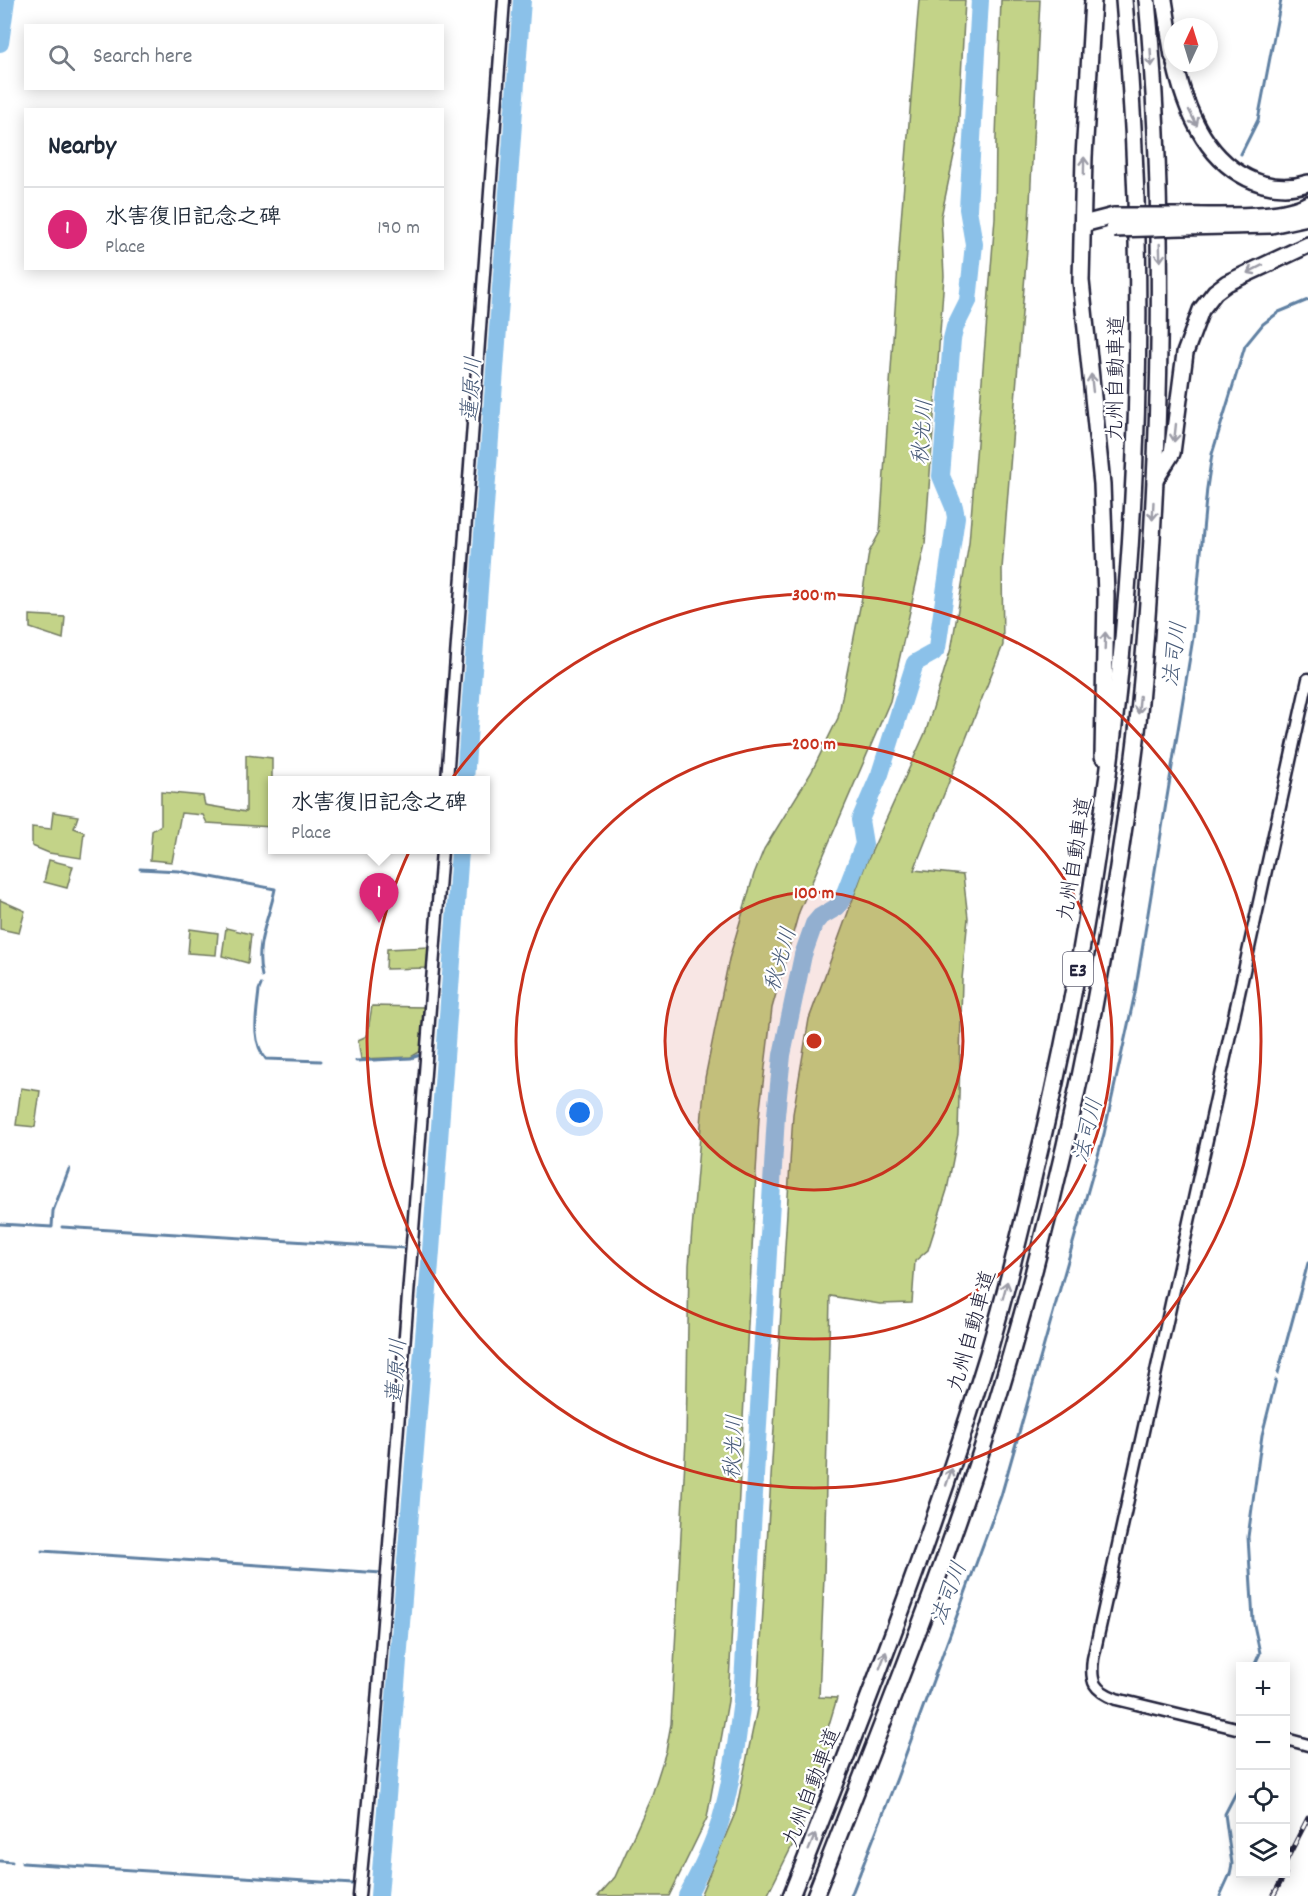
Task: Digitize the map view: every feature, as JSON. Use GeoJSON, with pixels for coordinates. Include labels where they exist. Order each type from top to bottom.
{"type":"FeatureCollection","features":[{"type":"Feature","properties":{"kind":"highway"},"geometry":{"type":"LineString","coordinates":[[1093,0],[1084,157],[1081,281],[1102,484],[1106,595],[1102,825]]}},
{"type":"Feature","properties":{"kind":"highway","name":"九州自動車道"},"geometry":{"type":"LineString","coordinates":[[791,1896],[902,1609],[950,1475],[989,1350],[1017,1245],[1064,1048],[1102,825],[1115,727],[1132,509],[1137,264],[1134,158],[1124,0]]}},
{"type":"Feature","properties":{"kind":"highway","name":"九州自動車道"},"geometry":{"type":"LineString","coordinates":[[815,1896],[924,1618],[972,1480],[1011,1355],[1040,1250],[1071,1120],[1102,964],[1138,726],[1147,624],[1155,481],[1160,264],[1157,157],[1147,0]]}},
{"type":"Feature","properties":{"kind":"highway"},"geometry":{"type":"LineString","coordinates":[[1164,0],[1167,18]]}},
{"type":"Feature","properties":{"kind":"highway"},"geometry":{"type":"LineString","coordinates":[[1176,72],[1191,116],[1205,140],[1221,160],[1238,173],[1257,182],[1276,187],[1299,186],[1308,183]]}},
{"type":"Feature","properties":{"kind":"highway"},"geometry":{"type":"LineString","coordinates":[[1183,221],[1273,214],[1302,208],[1308,204]]}},
{"type":"Feature","properties":{"kind":"highway"},"geometry":{"type":"LineString","coordinates":[[1083,224],[1183,221],[1272,225],[1308,217]]}},
{"type":"Feature","properties":{"kind":"highway"},"geometry":{"type":"LineString","coordinates":[[1155,481],[1172,453],[1185,352],[1201,310],[1215,292],[1227,283],[1308,245]]}},
{"type":"Feature","properties":{"kind":"street"},"geometry":{"type":"LineString","coordinates":[[447,776],[504,0]]}},
{"type":"Feature","properties":{"kind":"street"},"geometry":{"type":"LineString","coordinates":[[1236,1728],[1105,1695],[1093,1682],[1091,1674],[1308,678]]}},
{"type":"Feature","properties":{"kind":"street"},"geometry":{"type":"LineString","coordinates":[[359,1896],[377,1704],[442,854]]}},
{"type":"Feature","properties":{"kind":"street"},"geometry":{"type":"LineString","coordinates":[[1290,1740],[1308,1745]]}},
{"type":"Feature","properties":{"kind":"green space"},"geometry":{"type":"Polygon","coordinates":[[[919,0],[965,0],[958,136],[941,217],[944,276],[925,544],[890,701],[799,912],[772,1008],[759,1117],[728,1701],[707,1818],[669,1896],[598,1896],[615,1877],[652,1795],[666,1751],[671,1724],[686,1440],[689,1265],[705,1078],[729,959],[754,874],[764,849],[811,773],[838,718],[869,552],[880,532],[919,0]]]}},
{"type":"Feature","properties":{"kind":"green space"},"geometry":{"type":"Polygon","coordinates":[[[1001,0],[1040,0],[1029,223],[1002,569],[1003,645],[914,870],[963,875],[968,918],[962,979],[958,1134],[947,1190],[928,1250],[915,1261],[912,1303],[880,1304],[830,1296],[819,1697],[837,1698],[828,1728],[835,1741],[809,1812],[767,1896],[700,1896],[736,1811],[757,1709],[793,1114],[809,1019],[865,866],[926,731],[952,645],[969,543],[995,218],[1001,0]]]}},
{"type":"Feature","properties":{"kind":"green space"},"geometry":{"type":"Polygon","coordinates":[[[30,615],[65,617],[63,639],[30,628],[30,615]]]}},
{"type":"Feature","properties":{"kind":"green space"},"geometry":{"type":"Polygon","coordinates":[[[246,755],[272,758],[272,776],[268,776],[268,827],[207,823],[203,815],[181,813],[172,862],[150,860],[152,831],[161,825],[161,792],[203,796],[205,805],[246,812],[246,755]]]}},
{"type":"Feature","properties":{"kind":"green space"},"geometry":{"type":"Polygon","coordinates":[[[53,812],[78,816],[74,828],[84,832],[81,858],[49,853],[32,846],[32,827],[51,829],[53,812]]]}},
{"type":"Feature","properties":{"kind":"green space"},"geometry":{"type":"Polygon","coordinates":[[[49,860],[73,866],[67,888],[44,882],[49,860]]]}},
{"type":"Feature","properties":{"kind":"green space"},"geometry":{"type":"Polygon","coordinates":[[[0,900],[25,911],[19,933],[0,929],[0,900]]]}},
{"type":"Feature","properties":{"kind":"green space"},"geometry":{"type":"Polygon","coordinates":[[[226,928],[251,934],[248,963],[222,956],[226,928]]]}},
{"type":"Feature","properties":{"kind":"green space"},"geometry":{"type":"Polygon","coordinates":[[[190,929],[218,933],[216,955],[188,953],[190,929]]]}},
{"type":"Feature","properties":{"kind":"green space"},"geometry":{"type":"Polygon","coordinates":[[[429,947],[428,968],[386,969],[387,949],[429,947]]]}},
{"type":"Feature","properties":{"kind":"green space"},"geometry":{"type":"Polygon","coordinates":[[[372,1006],[424,1007],[421,1051],[411,1057],[361,1059],[358,1040],[367,1036],[372,1006]]]}},
{"type":"Feature","properties":{"kind":"green space"},"geometry":{"type":"Polygon","coordinates":[[[21,1088],[40,1091],[35,1127],[16,1125],[21,1088]]]}},
{"type":"Feature","properties":{"kind":"waterway"},"geometry":{"type":"LineString","coordinates":[[0,43],[6,0]]}},
{"type":"Feature","properties":{"kind":"waterway","name":"蓮原川"},"geometry":{"type":"LineString","coordinates":[[465,776],[522,0]]}},
{"type":"Feature","properties":{"kind":"waterway","name":"秋光川"},"geometry":{"type":"LineString","coordinates":[[687,1896],[706,1859],[725,1805],[742,1700],[776,1115],[782,1055],[803,955],[814,924],[820,917],[837,907],[843,898],[864,844],[860,820],[880,774],[915,663],[933,653],[937,648],[956,517],[941,476],[952,339],[955,327],[968,301],[974,244],[968,209],[980,0]]}},
{"type":"Feature","properties":{"kind":"waterway"},"geometry":{"type":"LineString","coordinates":[[1241,154],[1258,120],[1281,0]]}},
{"type":"Feature","properties":{"kind":"waterway","name":"法司川"},"geometry":{"type":"LineString","coordinates":[[851,1896],[1001,1496],[1104,1134],[1135,993],[1193,638],[1212,454],[1245,346],[1263,324],[1279,312],[1308,300]]}},
{"type":"Feature","properties":{"kind":"waterway","name":"蓮原川"},"geometry":{"type":"LineString","coordinates":[[379,1896],[431,1251],[460,854]]}},
{"type":"Feature","properties":{"kind":"waterway"},"geometry":{"type":"LineString","coordinates":[[140,869],[179,871],[275,889],[261,943],[262,976]]}},
{"type":"Feature","properties":{"kind":"waterway"},"geometry":{"type":"LineString","coordinates":[[261,985],[256,1035],[261,1052],[266,1059],[321,1061]]}},
{"type":"Feature","properties":{"kind":"waterway"},"geometry":{"type":"LineString","coordinates":[[356,1061],[411,1058],[420,1055]]}},
{"type":"Feature","properties":{"kind":"waterway"},"geometry":{"type":"LineString","coordinates":[[0,1224],[52,1227],[53,1211],[69,1169]]}},
{"type":"Feature","properties":{"kind":"waterway"},"geometry":{"type":"LineString","coordinates":[[62,1227],[405,1248]]}},
{"type":"Feature","properties":{"kind":"waterway"},"geometry":{"type":"LineString","coordinates":[[1278,1373],[1308,1263]]}},
{"type":"Feature","properties":{"kind":"waterway"},"geometry":{"type":"LineString","coordinates":[[1256,1662],[1260,1653],[1253,1620],[1248,1537],[1262,1435],[1276,1380]]}},
{"type":"Feature","properties":{"kind":"waterway"},"geometry":{"type":"LineString","coordinates":[[42,1551],[382,1573]]}},
{"type":"Feature","properties":{"kind":"waterway"},"geometry":{"type":"LineString","coordinates":[[1220,1896],[1232,1864],[1225,1814],[1236,1793]]}},
{"type":"Feature","properties":{"kind":"waterway"},"geometry":{"type":"LineString","coordinates":[[0,1861],[12,1862]]}},
{"type":"Feature","properties":{"kind":"waterway"},"geometry":{"type":"LineString","coordinates":[[22,1863],[353,1884]]}},
{"type":"Feature","properties":{"kind":"railway"},"geometry":{"type":"LineString","coordinates":[[1290,1853],[1308,1818]]}},
{"type":"Feature","properties":{"kind":"railway"},"geometry":{"type":"LineString","coordinates":[[1273,1896],[1283,1878]]}},
{"type":"Feature","properties":{"kind":"place","name":"水害復旧記念之碑"},"geometry":{"type":"Point","coordinates":[379,923]}}]}
